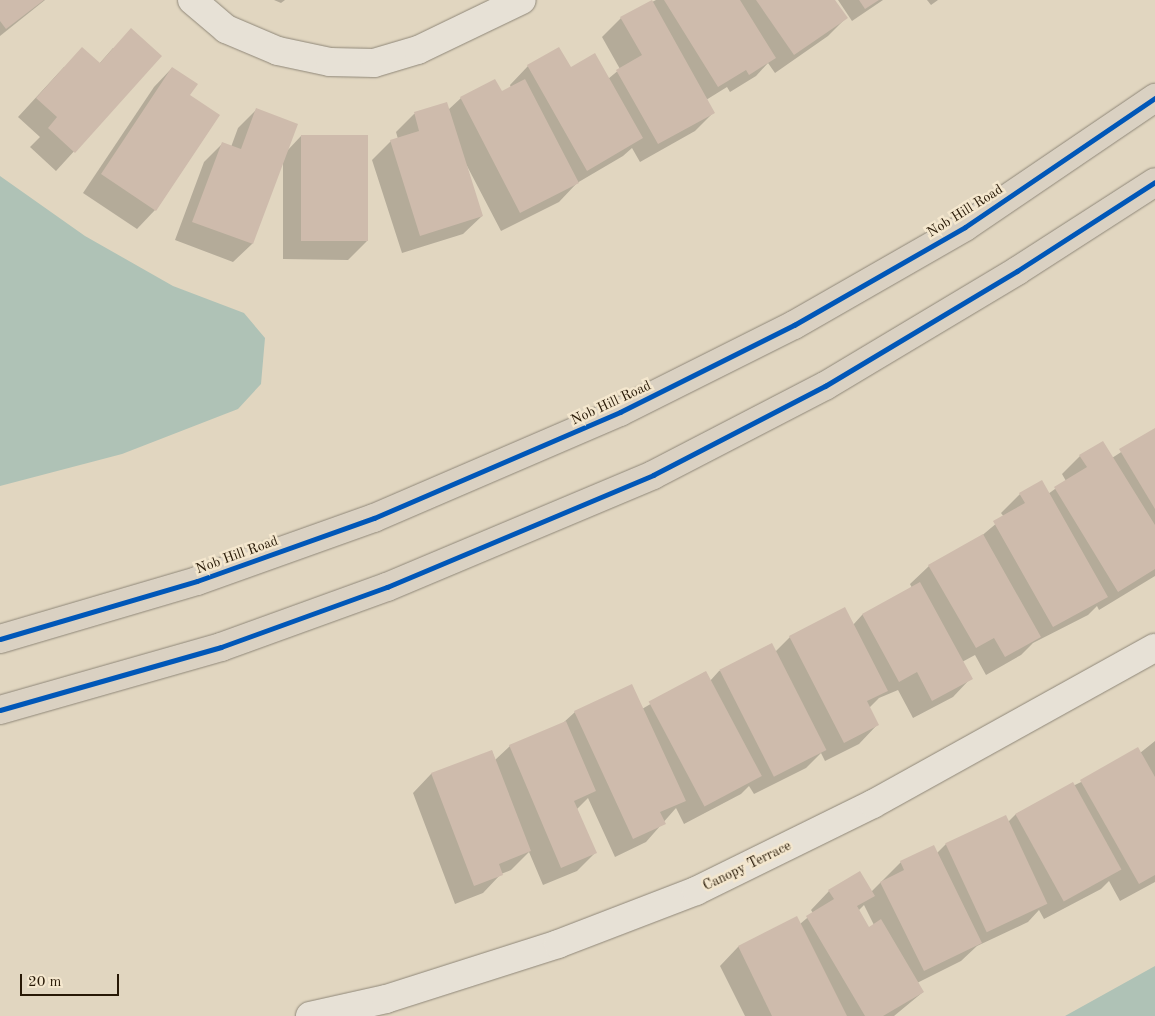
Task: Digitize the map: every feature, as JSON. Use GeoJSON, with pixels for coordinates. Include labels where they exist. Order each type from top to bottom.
{"type":"FeatureCollection","features":[{"type":"Feature","properties":{"kind":"main road","name":"Nob Hill Road"},"geometry":{"type":"LineString","coordinates":[[0,638],[197,581],[365,521],[620,412],[794,325],[965,227],[1155,98]]}},
{"type":"Feature","properties":{"kind":"main road"},"geometry":{"type":"LineString","coordinates":[[0,710],[231,644],[387,587],[653,474],[824,386],[1017,271],[1155,182]]}},
{"type":"Feature","properties":{"kind":"street"},"geometry":{"type":"LineString","coordinates":[[192,0],[226,29],[278,51],[330,62],[374,63],[418,50],[522,0]]}},
{"type":"Feature","properties":{"kind":"street","name":"Canopy Terrace"},"geometry":{"type":"LineString","coordinates":[[310,1016],[389,1008],[696,891],[873,804],[1155,648]]}},
{"type":"Feature","properties":{"kind":"shaded area"},"geometry":{"type":"Polygon","coordinates":[[[0,176],[85,236],[173,286],[244,313],[265,338],[261,384],[238,409],[122,454],[0,486],[0,176]]]}},
{"type":"Feature","properties":{"kind":"shaded area"},"geometry":{"type":"Polygon","coordinates":[[[1155,966],[1155,1016],[1065,1016],[1155,966]]]}},
{"type":"Feature","properties":{"kind":"building"},"geometry":{"type":"Polygon","coordinates":[[[0,0],[44,0],[6,29],[0,21],[0,0]]]}},
{"type":"Feature","properties":{"kind":"building"},"geometry":{"type":"Polygon","coordinates":[[[652,0],[715,113],[658,144],[616,70],[642,55],[620,17],[652,0]]]}},
{"type":"Feature","properties":{"kind":"building"},"geometry":{"type":"Polygon","coordinates":[[[664,0],[740,0],[776,58],[749,75],[746,70],[718,87],[664,0]]]}},
{"type":"Feature","properties":{"kind":"building"},"geometry":{"type":"Polygon","coordinates":[[[756,0],[835,0],[848,18],[794,55],[756,0]]]}},
{"type":"Feature","properties":{"kind":"building"},"geometry":{"type":"Polygon","coordinates":[[[859,0],[879,0],[865,9],[859,0]]]}},
{"type":"Feature","properties":{"kind":"building"},"geometry":{"type":"Polygon","coordinates":[[[131,28],[162,56],[75,153],[48,128],[57,117],[36,98],[82,47],[100,63],[131,28]]]}},
{"type":"Feature","properties":{"kind":"building"},"geometry":{"type":"Polygon","coordinates":[[[559,47],[571,67],[595,53],[643,138],[587,171],[527,65],[559,47]]]}},
{"type":"Feature","properties":{"kind":"building"},"geometry":{"type":"Polygon","coordinates":[[[172,67],[198,84],[190,95],[220,115],[156,211],[101,174],[172,67]]]}},
{"type":"Feature","properties":{"kind":"building"},"geometry":{"type":"Polygon","coordinates":[[[495,79],[502,91],[525,79],[579,183],[520,213],[460,97],[495,79]]]}},
{"type":"Feature","properties":{"kind":"building"},"geometry":{"type":"Polygon","coordinates":[[[447,102],[483,216],[420,236],[390,140],[419,131],[414,112],[447,102]]]}},
{"type":"Feature","properties":{"kind":"building"},"geometry":{"type":"Polygon","coordinates":[[[256,108],[298,124],[253,244],[192,222],[222,142],[241,149],[256,108]]]}},
{"type":"Feature","properties":{"kind":"building"},"geometry":{"type":"Polygon","coordinates":[[[301,135],[368,135],[368,241],[301,241],[301,135]]]}},
{"type":"Feature","properties":{"kind":"building"},"geometry":{"type":"Polygon","coordinates":[[[1155,428],[1155,509],[1119,449],[1155,428]]]}},
{"type":"Feature","properties":{"kind":"building"},"geometry":{"type":"Polygon","coordinates":[[[1103,441],[1155,525],[1155,569],[1118,592],[1054,487],[1087,467],[1079,455],[1103,441]]]}},
{"type":"Feature","properties":{"kind":"building"},"geometry":{"type":"Polygon","coordinates":[[[1042,480],[1108,597],[1053,627],[993,521],[1025,503],[1019,493],[1042,480]]]}},
{"type":"Feature","properties":{"kind":"building"},"geometry":{"type":"Polygon","coordinates":[[[983,534],[1041,637],[1005,657],[994,638],[976,648],[928,565],[983,534]]]}},
{"type":"Feature","properties":{"kind":"building"},"geometry":{"type":"Polygon","coordinates":[[[920,582],[973,679],[932,701],[917,672],[899,682],[862,614],[920,582]]]}},
{"type":"Feature","properties":{"kind":"building"},"geometry":{"type":"Polygon","coordinates":[[[845,607],[888,691],[867,701],[879,725],[844,743],[789,636],[845,607]]]}},
{"type":"Feature","properties":{"kind":"building"},"geometry":{"type":"Polygon","coordinates":[[[772,643],[826,750],[774,777],[719,670],[772,643]]]}},
{"type":"Feature","properties":{"kind":"building"},"geometry":{"type":"Polygon","coordinates":[[[706,671],[762,776],[704,807],[649,702],[706,671]]]}},
{"type":"Feature","properties":{"kind":"building"},"geometry":{"type":"Polygon","coordinates":[[[632,684],[686,801],[660,812],[666,824],[633,839],[574,711],[632,684]]]}},
{"type":"Feature","properties":{"kind":"building"},"geometry":{"type":"Polygon","coordinates":[[[566,721],[596,791],[574,801],[597,853],[561,868],[509,745],[566,721]]]}},
{"type":"Feature","properties":{"kind":"building"},"geometry":{"type":"Polygon","coordinates":[[[1138,747],[1155,777],[1155,875],[1139,884],[1080,780],[1138,747]]]}},
{"type":"Feature","properties":{"kind":"building"},"geometry":{"type":"Polygon","coordinates":[[[492,750],[531,851],[499,864],[503,875],[474,886],[431,773],[492,750]]]}},
{"type":"Feature","properties":{"kind":"building"},"geometry":{"type":"Polygon","coordinates":[[[1073,782],[1121,869],[1064,901],[1015,814],[1073,782]]]}},
{"type":"Feature","properties":{"kind":"building"},"geometry":{"type":"Polygon","coordinates":[[[1006,815],[1047,904],[987,932],[945,843],[1006,815]]]}},
{"type":"Feature","properties":{"kind":"building"},"geometry":{"type":"Polygon","coordinates":[[[934,845],[982,943],[924,971],[880,882],[904,870],[900,861],[934,845]]]}},
{"type":"Feature","properties":{"kind":"building"},"geometry":{"type":"Polygon","coordinates":[[[860,871],[875,896],[857,906],[869,927],[881,919],[924,992],[883,1016],[865,1016],[806,916],[834,899],[828,890],[860,871]]]}},
{"type":"Feature","properties":{"kind":"building"},"geometry":{"type":"Polygon","coordinates":[[[797,916],[847,1016],[772,1016],[738,946],[797,916]]]}},
{"type":"Feature","properties":{"kind":"cycle path"},"geometry":{"type":"LineString","coordinates":[[0,639],[197,581],[374,518],[620,412],[794,325],[965,227],[1155,98]]}},
{"type":"Feature","properties":{"kind":"cycle path"},"geometry":{"type":"LineString","coordinates":[[0,710],[221,647],[387,587],[653,475],[825,386],[1017,271],[1155,182]]}}]}
